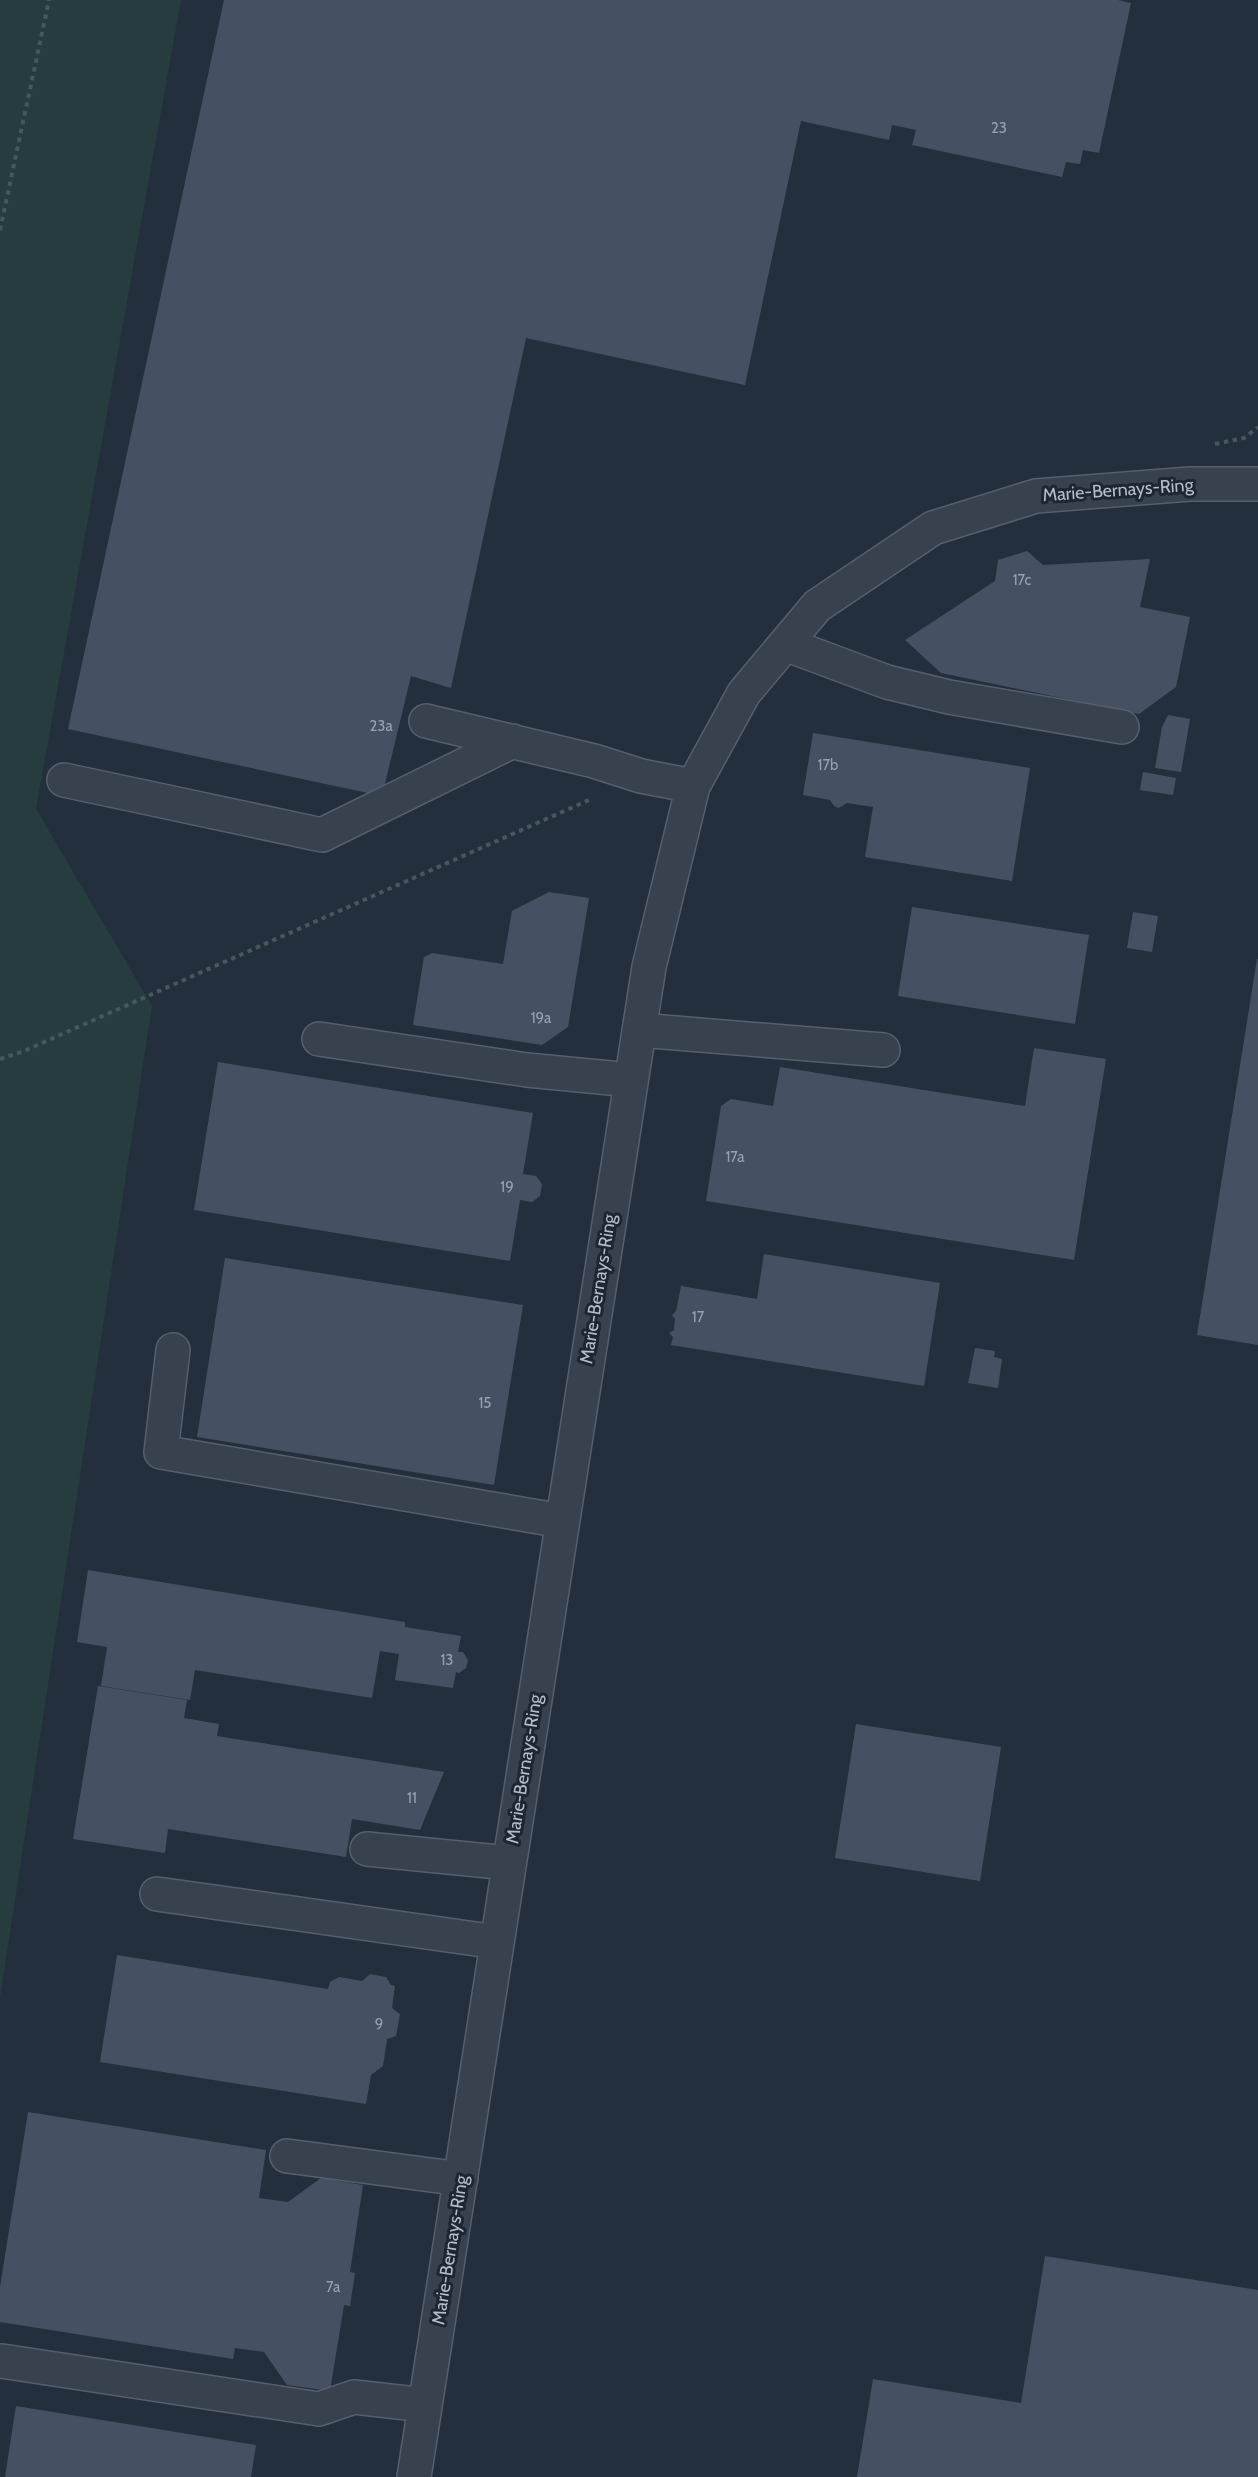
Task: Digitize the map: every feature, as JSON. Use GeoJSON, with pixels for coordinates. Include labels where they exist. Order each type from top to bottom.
{"type":"FeatureCollection","features":[{"type":"Feature","properties":{"kind":"street","name":"Marie-Bernays-Ring"},"geometry":{"type":"LineString","coordinates":[[414,2477],[649,967],[693,786],[744,693],[817,606],[933,528],[1036,496],[1190,483],[1258,484]]}},
{"type":"Feature","properties":{"kind":"street"},"geometry":{"type":"LineString","coordinates":[[785,644],[887,682],[949,697],[1122,727]]}},
{"type":"Feature","properties":{"kind":"street"},"geometry":{"type":"LineString","coordinates":[[426,721],[594,761],[641,776],[693,786]]}},
{"type":"Feature","properties":{"kind":"street"},"geometry":{"type":"LineString","coordinates":[[64,780],[322,835],[513,741]]}},
{"type":"Feature","properties":{"kind":"street"},"geometry":{"type":"LineString","coordinates":[[639,1030],[883,1050]]}},
{"type":"Feature","properties":{"kind":"street"},"geometry":{"type":"LineString","coordinates":[[318,1039],[527,1070],[631,1080]]}},
{"type":"Feature","properties":{"kind":"street"},"geometry":{"type":"LineString","coordinates":[[173,1350],[161,1452],[562,1521]]}},
{"type":"Feature","properties":{"kind":"street"},"geometry":{"type":"LineString","coordinates":[[367,1849],[509,1863]]}},
{"type":"Feature","properties":{"kind":"street"},"geometry":{"type":"LineString","coordinates":[[157,1894],[497,1942]]}},
{"type":"Feature","properties":{"kind":"street"},"geometry":{"type":"LineString","coordinates":[[287,2156],[460,2179]]}},
{"type":"Feature","properties":{"kind":"street"},"geometry":{"type":"LineString","coordinates":[[2,2361],[319,2409],[354,2397],[425,2406]]}},
{"type":"Feature","properties":{"kind":"path"},"geometry":{"type":"LineString","coordinates":[[0,230],[49,0]]}},
{"type":"Feature","properties":{"kind":"path"},"geometry":{"type":"LineString","coordinates":[[1209,445],[1244,438],[1258,427]]}},
{"type":"Feature","properties":{"kind":"path"},"geometry":{"type":"LineString","coordinates":[[0,1059],[24,1052],[161,992],[641,776]]}},
{"type":"Feature","properties":{"kind":"green space"},"geometry":{"type":"Polygon","coordinates":[[[0,0],[181,0],[36,809],[152,1006],[0,1998],[0,0]]]}},
{"type":"Feature","properties":{"kind":"building"},"geometry":{"type":"Polygon","coordinates":[[[224,0],[1118,0],[1131,3],[1099,153],[1083,150],[1080,164],[1066,162],[1062,177],[912,145],[916,130],[892,125],[889,140],[801,121],[745,385],[526,338],[451,688],[411,676],[382,796],[68,729],[224,0]]]}},
{"type":"Feature","properties":{"kind":"building"},"geometry":{"type":"Polygon","coordinates":[[[1027,551],[1043,565],[1150,559],[1140,607],[1190,617],[1176,687],[1139,714],[941,673],[905,640],[995,581],[998,560],[1027,551]]]}},
{"type":"Feature","properties":{"kind":"building"},"geometry":{"type":"Polygon","coordinates":[[[1168,715],[1190,719],[1181,772],[1155,768],[1162,727],[1168,715]]]}},
{"type":"Feature","properties":{"kind":"building"},"geometry":{"type":"Polygon","coordinates":[[[813,733],[1030,768],[1012,881],[865,857],[873,807],[847,803],[839,808],[834,806],[830,800],[803,795],[813,733]]]}},
{"type":"Feature","properties":{"kind":"building"},"geometry":{"type":"Polygon","coordinates":[[[1143,772],[1176,778],[1173,795],[1140,790],[1143,772]]]}},
{"type":"Feature","properties":{"kind":"building"},"geometry":{"type":"Polygon","coordinates":[[[549,892],[589,898],[568,1027],[542,1045],[413,1025],[424,957],[432,953],[503,964],[512,911],[549,892]]]}},
{"type":"Feature","properties":{"kind":"building"},"geometry":{"type":"Polygon","coordinates":[[[912,907],[1089,935],[1075,1024],[898,996],[912,907]]]}},
{"type":"Feature","properties":{"kind":"building"},"geometry":{"type":"Polygon","coordinates":[[[1133,912],[1158,916],[1152,952],[1127,948],[1133,912]]]}},
{"type":"Feature","properties":{"kind":"building"},"geometry":{"type":"Polygon","coordinates":[[[1258,959],[1258,1345],[1197,1335],[1258,959]]]}},
{"type":"Feature","properties":{"kind":"building"},"geometry":{"type":"Polygon","coordinates":[[[1034,1048],[1106,1059],[1074,1260],[706,1201],[721,1106],[731,1099],[773,1106],[780,1067],[1025,1106],[1034,1048]]]}},
{"type":"Feature","properties":{"kind":"building"},"geometry":{"type":"Polygon","coordinates":[[[218,1062],[533,1113],[523,1174],[536,1176],[542,1184],[540,1196],[532,1202],[520,1200],[510,1261],[194,1210],[218,1062]]]}},
{"type":"Feature","properties":{"kind":"building"},"geometry":{"type":"Polygon","coordinates":[[[764,1254],[940,1283],[924,1386],[671,1345],[673,1337],[669,1333],[674,1330],[675,1319],[672,1315],[676,1311],[681,1286],[757,1299],[764,1254]]]}},
{"type":"Feature","properties":{"kind":"building"},"geometry":{"type":"Polygon","coordinates":[[[225,1258],[523,1305],[494,1485],[197,1437],[225,1258]]]}},
{"type":"Feature","properties":{"kind":"building"},"geometry":{"type":"Polygon","coordinates":[[[975,1348],[995,1351],[994,1357],[1002,1359],[998,1388],[968,1383],[975,1348]]]}},
{"type":"Feature","properties":{"kind":"building"},"geometry":{"type":"Polygon","coordinates":[[[88,1570],[405,1622],[405,1627],[461,1636],[458,1652],[463,1652],[468,1660],[466,1668],[459,1673],[456,1672],[453,1688],[395,1680],[399,1654],[380,1651],[372,1698],[195,1670],[190,1700],[101,1686],[107,1647],[77,1642],[88,1570]]]}},
{"type":"Feature","properties":{"kind":"building"},"geometry":{"type":"Polygon","coordinates":[[[98,1686],[187,1700],[184,1718],[219,1724],[217,1736],[444,1772],[420,1830],[352,1819],[346,1857],[168,1829],[165,1853],[73,1839],[98,1686]]]}},
{"type":"Feature","properties":{"kind":"building"},"geometry":{"type":"Polygon","coordinates":[[[856,1724],[1001,1747],[980,1881],[835,1858],[856,1724]]]}},
{"type":"Feature","properties":{"kind":"building"},"geometry":{"type":"Polygon","coordinates":[[[117,1955],[328,1989],[330,1982],[339,1977],[362,1981],[370,1974],[386,1977],[391,1985],[395,1986],[392,2008],[400,2014],[396,2036],[387,2039],[383,2066],[371,2075],[366,2104],[100,2062],[117,1955]]]}},
{"type":"Feature","properties":{"kind":"building"},"geometry":{"type":"Polygon","coordinates":[[[28,2112],[266,2150],[259,2198],[288,2202],[321,2178],[363,2185],[350,2272],[355,2273],[350,2306],[344,2305],[330,2391],[287,2385],[264,2352],[235,2348],[233,2359],[0,2322],[0,2287],[28,2112]]]}},
{"type":"Feature","properties":{"kind":"building"},"geometry":{"type":"Polygon","coordinates":[[[1045,2256],[1258,2290],[1258,2477],[857,2477],[873,2379],[1021,2403],[1045,2256]]]}},
{"type":"Feature","properties":{"kind":"building"},"geometry":{"type":"Polygon","coordinates":[[[16,2406],[256,2445],[251,2477],[5,2477],[16,2406]]]}}]}
